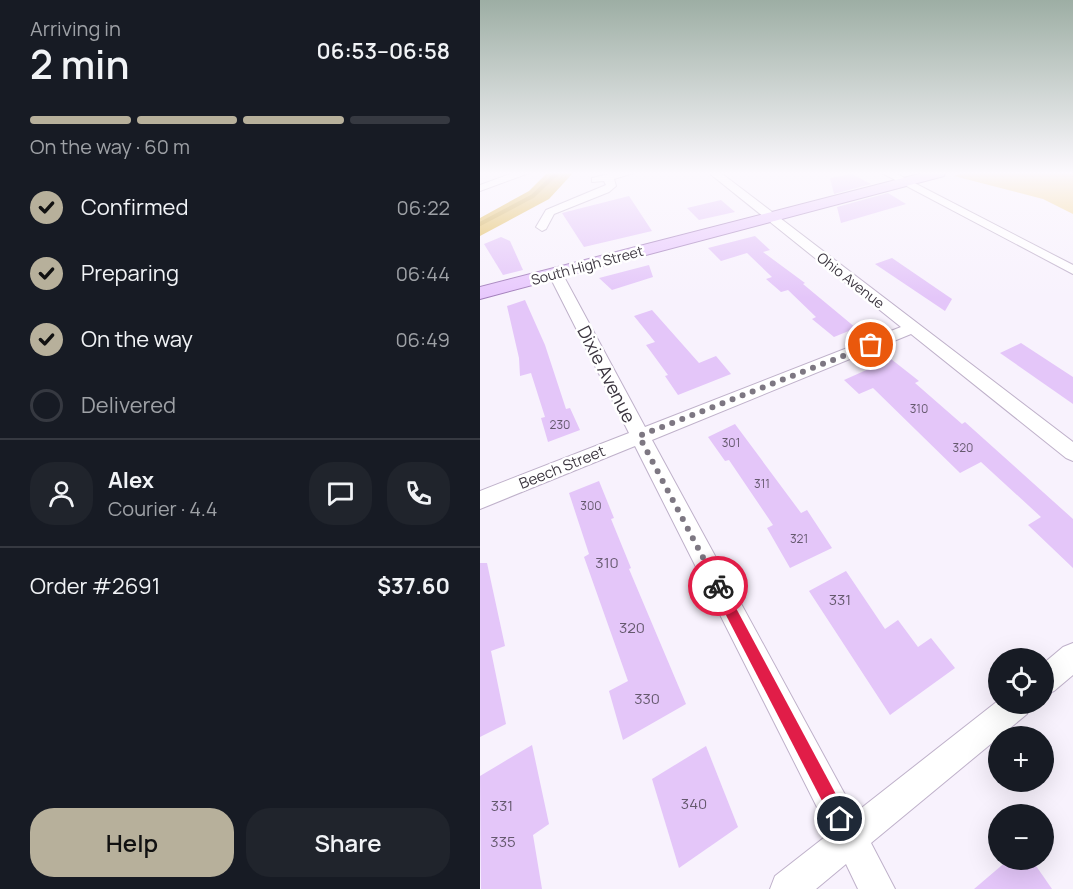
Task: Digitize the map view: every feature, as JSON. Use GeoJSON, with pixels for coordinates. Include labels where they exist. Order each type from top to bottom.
{"type":"FeatureCollection","features":[{"type":"Feature","properties":{"kind":"main road","name":"South High Street"},"geometry":{"type":"LineString","coordinates":[[480,293],[781,214]]}},
{"type":"Feature","properties":{"kind":"street"},"geometry":{"type":"LineString","coordinates":[[542,227],[549,214]]}},
{"type":"Feature","properties":{"kind":"street","name":"Ohio Avenue"},"geometry":{"type":"LineString","coordinates":[[768,214],[1073,453]]}},
{"type":"Feature","properties":{"kind":"street"},"geometry":{"type":"LineString","coordinates":[[966,214],[1073,270]]}},
{"type":"Feature","properties":{"kind":"street","name":"Dixie Avenue"},"geometry":{"type":"LineString","coordinates":[[555,273],[877,889]]}},
{"type":"Feature","properties":{"kind":"street","name":"Beech Street"},"geometry":{"type":"LineString","coordinates":[[480,500],[913,328]]}},
{"type":"Feature","properties":{"kind":"street"},"geometry":{"type":"LineString","coordinates":[[1054,673],[1073,657]]}},
{"type":"Feature","properties":{"kind":"street"},"geometry":{"type":"LineString","coordinates":[[788,889],[1005,714]]}},
{"type":"Feature","properties":{"kind":"shaded area"},"geometry":{"type":"Polygon","coordinates":[[[486,214],[520,214],[480,236],[480,218],[486,214]]]}},
{"type":"Feature","properties":{"kind":"building"},"geometry":{"type":"Polygon","coordinates":[[[563,214],[641,214],[652,231],[584,247],[563,214]]]}},
{"type":"Feature","properties":{"kind":"building"},"geometry":{"type":"Polygon","coordinates":[[[693,214],[724,214],[699,220],[693,214]]]}},
{"type":"Feature","properties":{"kind":"building"},"geometry":{"type":"Polygon","coordinates":[[[839,214],[870,214],[841,223],[839,214]]]}},
{"type":"Feature","properties":{"kind":"building"},"geometry":{"type":"Polygon","coordinates":[[[755,236],[770,250],[763,252],[805,283],[803,284],[856,328],[834,337],[812,319],[816,317],[788,290],[781,292],[766,279],[772,277],[747,253],[721,261],[708,248],[755,236]]]}},
{"type":"Feature","properties":{"kind":"building"},"geometry":{"type":"Polygon","coordinates":[[[501,237],[510,241],[523,270],[503,275],[484,244],[501,237]]]}},
{"type":"Feature","properties":{"kind":"building"},"geometry":{"type":"Polygon","coordinates":[[[892,258],[952,299],[945,311],[875,264],[892,258]]]}},
{"type":"Feature","properties":{"kind":"building"},"geometry":{"type":"Polygon","coordinates":[[[649,265],[653,277],[612,290],[599,278],[649,265]]]}},
{"type":"Feature","properties":{"kind":"building"},"geometry":{"type":"Polygon","coordinates":[[[525,300],[545,345],[566,409],[570,408],[580,430],[548,442],[541,418],[545,417],[531,373],[520,376],[519,358],[507,306],[525,300]]]}},
{"type":"Feature","properties":{"kind":"building"},"geometry":{"type":"Polygon","coordinates":[[[652,310],[699,363],[716,356],[731,374],[678,395],[665,376],[668,375],[646,345],[655,342],[634,316],[652,310]]]}},
{"type":"Feature","properties":{"kind":"building"},"geometry":{"type":"Polygon","coordinates":[[[1021,343],[1073,377],[1073,404],[1000,353],[1021,343]]]}},
{"type":"Feature","properties":{"kind":"building"},"geometry":{"type":"Polygon","coordinates":[[[891,359],[919,381],[915,383],[962,424],[965,422],[1073,519],[1073,568],[1028,525],[1041,517],[981,462],[960,473],[873,388],[859,394],[844,380],[891,359]]]}},
{"type":"Feature","properties":{"kind":"building"},"geometry":{"type":"Polygon","coordinates":[[[735,424],[801,513],[807,510],[832,548],[790,568],[767,528],[773,525],[729,460],[725,461],[708,437],[735,424]]]}},
{"type":"Feature","properties":{"kind":"building"},"geometry":{"type":"Polygon","coordinates":[[[599,481],[614,518],[611,519],[631,568],[629,569],[686,704],[623,740],[609,691],[628,681],[584,557],[589,554],[569,493],[599,481]]]}},
{"type":"Feature","properties":{"kind":"building"},"geometry":{"type":"Polygon","coordinates":[[[480,563],[487,563],[505,646],[491,651],[506,724],[480,737],[480,563]]]}},
{"type":"Feature","properties":{"kind":"building"},"geometry":{"type":"Polygon","coordinates":[[[846,571],[885,629],[898,620],[918,647],[931,638],[955,668],[890,715],[809,591],[846,571]]]}},
{"type":"Feature","properties":{"kind":"building"},"geometry":{"type":"Polygon","coordinates":[[[532,745],[549,824],[533,835],[542,889],[481,889],[480,776],[532,745]]]}},
{"type":"Feature","properties":{"kind":"building"},"geometry":{"type":"Polygon","coordinates":[[[706,746],[738,827],[679,868],[652,779],[706,746]]]}},
{"type":"Feature","properties":{"kind":"building"},"geometry":{"type":"Polygon","coordinates":[[[996,870],[1039,870],[1052,889],[974,889],[996,870]]]}},
{"type":"Feature","properties":{"kind":"waterway"},"geometry":{"type":"LineString","coordinates":[[480,224],[498,214]]}},
{"type":"Feature","properties":{"kind":"way so far"},"geometry":{"type":"LineString","coordinates":[[718,586],[639,436],[871,345]]}},
{"type":"Feature","properties":{"kind":"route"},"geometry":{"type":"LineString","coordinates":[[718,586],[840,819]]}}]}
